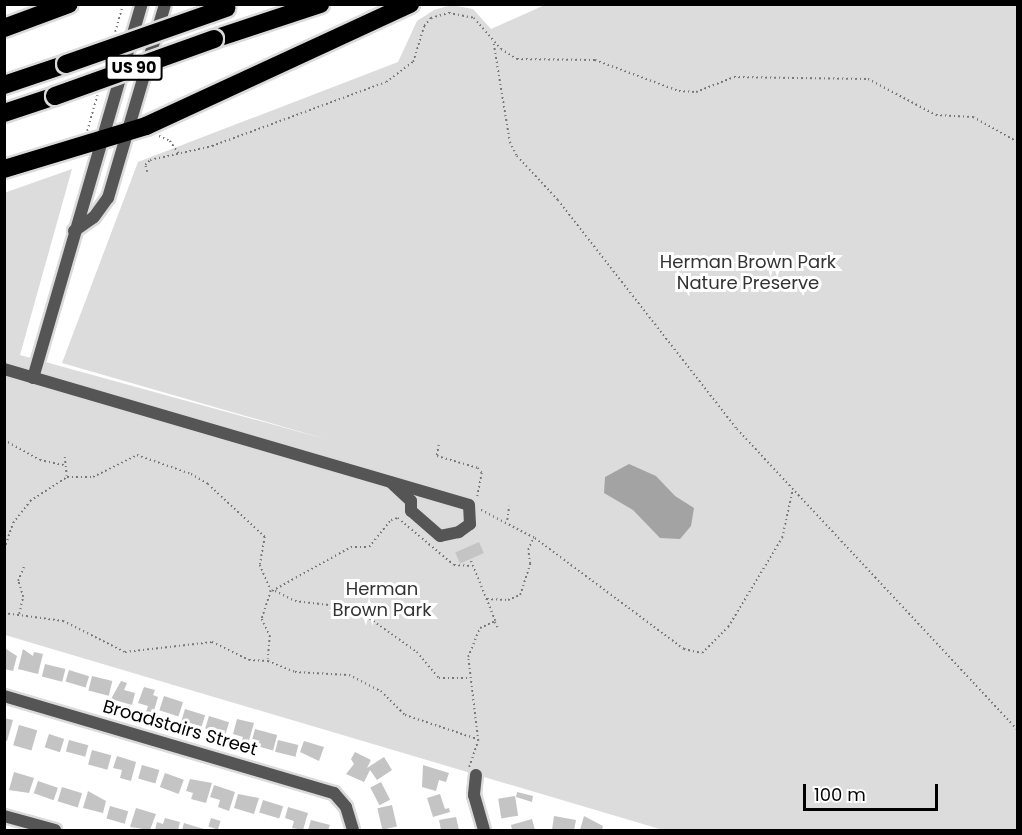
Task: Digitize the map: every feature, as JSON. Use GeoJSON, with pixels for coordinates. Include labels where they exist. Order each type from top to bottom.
{"type":"FeatureCollection","features":[{"type":"Feature","properties":{"kind":"highway"},"geometry":{"type":"LineString","coordinates":[[4,28],[69,4]]}},
{"type":"Feature","properties":{"kind":"highway","name":"US 90"},"geometry":{"type":"LineString","coordinates":[[4,113],[320,4]]}},
{"type":"Feature","properties":{"kind":"highway"},"geometry":{"type":"LineString","coordinates":[[4,169],[147,126],[410,4]]}},
{"type":"Feature","properties":{"kind":"highway","name":"US 90"},"geometry":{"type":"LineString","coordinates":[[4,85],[231,6]]}},
{"type":"Feature","properties":{"kind":"street"},"geometry":{"type":"LineString","coordinates":[[33,378],[142,4]]}},
{"type":"Feature","properties":{"kind":"street"},"geometry":{"type":"LineString","coordinates":[[74,231],[94,216],[108,198],[165,4]]}},
{"type":"Feature","properties":{"kind":"street"},"geometry":{"type":"LineString","coordinates":[[4,369],[469,505],[470,524],[459,532],[440,536],[411,511],[411,501],[392,483]]}},
{"type":"Feature","properties":{"kind":"street","name":"Broadstairs Street"},"geometry":{"type":"LineString","coordinates":[[4,696],[334,793],[342,800],[353,831]]}},
{"type":"Feature","properties":{"kind":"street"},"geometry":{"type":"LineString","coordinates":[[476,775],[474,795],[484,831]]}},
{"type":"Feature","properties":{"kind":"street"},"geometry":{"type":"LineString","coordinates":[[4,816],[55,831]]}},
{"type":"Feature","properties":{"kind":"path"},"geometry":{"type":"LineString","coordinates":[[147,172],[145,165],[150,160],[180,155],[386,82],[413,62],[424,26],[441,14],[463,13],[474,18],[494,42],[517,59],[595,60],[679,91],[707,90],[734,77],[868,79],[936,115],[973,117],[1017,141]]}},
{"type":"Feature","properties":{"kind":"path"},"geometry":{"type":"LineString","coordinates":[[494,42],[510,142],[517,156],[558,200],[684,365],[792,491],[1017,730]]}},
{"type":"Feature","properties":{"kind":"path"},"geometry":{"type":"LineString","coordinates":[[147,126],[170,141],[180,155]]}},
{"type":"Feature","properties":{"kind":"path"},"geometry":{"type":"LineString","coordinates":[[4,440],[40,460],[64,465]]}},
{"type":"Feature","properties":{"kind":"path"},"geometry":{"type":"LineString","coordinates":[[439,445],[438,456],[477,468],[482,473],[477,499],[483,510]]}},
{"type":"Feature","properties":{"kind":"path"},"geometry":{"type":"LineString","coordinates":[[4,549],[13,523],[30,501],[67,477],[93,477],[137,455],[191,474],[208,484],[265,537],[260,565],[271,591],[262,619],[270,636],[268,661]]}},
{"type":"Feature","properties":{"kind":"path"},"geometry":{"type":"LineString","coordinates":[[65,457],[67,477]]}},
{"type":"Feature","properties":{"kind":"path"},"geometry":{"type":"LineString","coordinates":[[469,505],[507,520],[684,649],[702,653],[728,627],[782,538],[792,491]]}},
{"type":"Feature","properties":{"kind":"path"},"geometry":{"type":"LineString","coordinates":[[507,520],[509,506]]}},
{"type":"Feature","properties":{"kind":"path"},"geometry":{"type":"LineString","coordinates":[[271,591],[351,547],[369,547],[391,520],[398,519],[454,565],[472,566]]}},
{"type":"Feature","properties":{"kind":"path"},"geometry":{"type":"LineString","coordinates":[[486,599],[508,600],[520,595],[530,564],[528,550],[533,537]]}},
{"type":"Feature","properties":{"kind":"path"},"geometry":{"type":"LineString","coordinates":[[470,559],[499,630]]}},
{"type":"Feature","properties":{"kind":"path"},"geometry":{"type":"LineString","coordinates":[[19,615],[23,597],[18,581],[26,564]]}},
{"type":"Feature","properties":{"kind":"path"},"geometry":{"type":"LineString","coordinates":[[274,590],[295,601],[355,608],[417,652],[439,678],[471,678]]}},
{"type":"Feature","properties":{"kind":"path"},"geometry":{"type":"LineString","coordinates":[[4,613],[63,621],[124,652],[212,642],[249,660],[268,661],[303,674],[349,675],[381,691],[405,715],[477,740]]}},
{"type":"Feature","properties":{"kind":"path"},"geometry":{"type":"LineString","coordinates":[[476,775],[467,773],[477,740],[468,657],[480,628],[495,621]]}},
{"type":"Feature","properties":{"kind":"green space","name":"Herman Brown Park Nature Preserve"},"geometry":{"type":"Polygon","coordinates":[[[547,4],[1017,5],[1017,830],[663,830],[5,635],[4,193],[72,169],[20,355],[329,440],[62,363],[138,162],[398,62],[417,21],[434,10],[451,5],[473,9],[491,29],[547,4]]]}},
{"type":"Feature","properties":{"kind":"shaded area"},"geometry":{"type":"Polygon","coordinates":[[[629,464],[656,476],[675,496],[694,508],[691,526],[680,539],[660,538],[633,510],[604,493],[605,477],[629,464]]]}},
{"type":"Feature","properties":{"kind":"building"},"geometry":{"type":"Polygon","coordinates":[[[479,542],[484,553],[460,564],[455,553],[479,542]]]}},
{"type":"Feature","properties":{"kind":"building"},"geometry":{"type":"Polygon","coordinates":[[[6,649],[17,656],[13,671],[4,669],[6,649]]]}},
{"type":"Feature","properties":{"kind":"building"},"geometry":{"type":"Polygon","coordinates":[[[23,649],[33,656],[34,652],[43,654],[38,674],[18,669],[23,649]]]}},
{"type":"Feature","properties":{"kind":"building"},"geometry":{"type":"Polygon","coordinates":[[[45,664],[65,669],[62,682],[42,677],[45,664]]]}},
{"type":"Feature","properties":{"kind":"building"},"geometry":{"type":"Polygon","coordinates":[[[69,670],[89,676],[86,688],[65,681],[69,670]]]}},
{"type":"Feature","properties":{"kind":"building"},"geometry":{"type":"Polygon","coordinates":[[[92,676],[112,681],[109,696],[88,691],[92,676]]]}},
{"type":"Feature","properties":{"kind":"building"},"geometry":{"type":"Polygon","coordinates":[[[121,681],[127,683],[124,690],[135,693],[132,705],[111,699],[121,681]]]}},
{"type":"Feature","properties":{"kind":"building"},"geometry":{"type":"Polygon","coordinates":[[[144,687],[155,690],[153,695],[158,697],[153,714],[146,712],[148,706],[138,703],[144,687]]]}},
{"type":"Feature","properties":{"kind":"building"},"geometry":{"type":"Polygon","coordinates":[[[164,696],[183,702],[178,716],[159,710],[164,696]]]}},
{"type":"Feature","properties":{"kind":"building"},"geometry":{"type":"Polygon","coordinates":[[[185,709],[205,715],[202,727],[181,720],[185,709]]]}},
{"type":"Feature","properties":{"kind":"building"},"geometry":{"type":"Polygon","coordinates":[[[209,716],[229,722],[225,735],[205,728],[209,716]]]}},
{"type":"Feature","properties":{"kind":"building"},"geometry":{"type":"Polygon","coordinates":[[[4,718],[13,720],[7,741],[4,740],[4,718]]]}},
{"type":"Feature","properties":{"kind":"building"},"geometry":{"type":"Polygon","coordinates":[[[237,719],[254,723],[248,744],[241,742],[243,737],[233,734],[237,719]]]}},
{"type":"Feature","properties":{"kind":"building"},"geometry":{"type":"Polygon","coordinates":[[[19,725],[37,730],[31,750],[13,745],[19,725]]]}},
{"type":"Feature","properties":{"kind":"building"},"geometry":{"type":"Polygon","coordinates":[[[255,729],[277,735],[273,750],[251,744],[255,729]]]}},
{"type":"Feature","properties":{"kind":"building"},"geometry":{"type":"Polygon","coordinates":[[[49,734],[64,739],[60,752],[45,747],[49,734]]]}},
{"type":"Feature","properties":{"kind":"building"},"geometry":{"type":"Polygon","coordinates":[[[69,740],[88,745],[85,757],[66,752],[69,740]]]}},
{"type":"Feature","properties":{"kind":"building"},"geometry":{"type":"Polygon","coordinates":[[[278,740],[298,745],[295,757],[275,752],[278,740]]]}},
{"type":"Feature","properties":{"kind":"building"},"geometry":{"type":"Polygon","coordinates":[[[304,741],[324,747],[319,761],[300,752],[304,741]]]}},
{"type":"Feature","properties":{"kind":"building"},"geometry":{"type":"Polygon","coordinates":[[[92,750],[111,755],[107,770],[88,764],[92,750]]]}},
{"type":"Feature","properties":{"kind":"building"},"geometry":{"type":"Polygon","coordinates":[[[355,752],[371,760],[367,768],[384,757],[392,770],[377,780],[370,770],[364,782],[346,774],[354,764],[351,759],[355,752]]]}},
{"type":"Feature","properties":{"kind":"building"},"geometry":{"type":"Polygon","coordinates":[[[117,756],[136,762],[131,781],[120,778],[122,770],[113,768],[117,756]]]}},
{"type":"Feature","properties":{"kind":"building"},"geometry":{"type":"Polygon","coordinates":[[[142,765],[159,770],[155,783],[138,778],[142,765]]]}},
{"type":"Feature","properties":{"kind":"building"},"geometry":{"type":"Polygon","coordinates":[[[423,765],[449,773],[446,782],[439,780],[436,791],[422,787],[423,765]]]}},
{"type":"Feature","properties":{"kind":"building"},"geometry":{"type":"Polygon","coordinates":[[[14,772],[34,778],[29,793],[9,790],[14,772]]]}},
{"type":"Feature","properties":{"kind":"building"},"geometry":{"type":"Polygon","coordinates":[[[165,773],[184,780],[179,794],[160,787],[165,773]]]}},
{"type":"Feature","properties":{"kind":"building"},"geometry":{"type":"Polygon","coordinates":[[[190,779],[212,783],[206,803],[191,799],[193,793],[186,791],[190,779]]]}},
{"type":"Feature","properties":{"kind":"building"},"geometry":{"type":"Polygon","coordinates":[[[38,781],[58,788],[54,800],[34,793],[38,781]]]}},
{"type":"Feature","properties":{"kind":"building"},"geometry":{"type":"Polygon","coordinates":[[[381,782],[390,800],[379,805],[370,787],[381,782]]]}},
{"type":"Feature","properties":{"kind":"building"},"geometry":{"type":"Polygon","coordinates":[[[214,785],[235,792],[229,811],[218,807],[220,800],[210,797],[214,785]]]}},
{"type":"Feature","properties":{"kind":"building"},"geometry":{"type":"Polygon","coordinates":[[[62,787],[82,793],[78,807],[58,801],[62,787]]]}},
{"type":"Feature","properties":{"kind":"building"},"geometry":{"type":"Polygon","coordinates":[[[88,791],[106,801],[103,813],[83,808],[88,791]]]}},
{"type":"Feature","properties":{"kind":"building"},"geometry":{"type":"Polygon","coordinates":[[[517,792],[533,796],[532,802],[516,797],[517,792]]]}},
{"type":"Feature","properties":{"kind":"building"},"geometry":{"type":"Polygon","coordinates":[[[238,794],[259,798],[254,814],[234,808],[238,794]]]}},
{"type":"Feature","properties":{"kind":"building"},"geometry":{"type":"Polygon","coordinates":[[[440,794],[445,809],[449,808],[450,812],[433,817],[427,798],[440,794]]]}},
{"type":"Feature","properties":{"kind":"building"},"geometry":{"type":"Polygon","coordinates":[[[515,796],[518,816],[501,818],[498,799],[515,796]]]}},
{"type":"Feature","properties":{"kind":"building"},"geometry":{"type":"Polygon","coordinates":[[[263,800],[283,806],[279,819],[259,812],[263,800]]]}},
{"type":"Feature","properties":{"kind":"building"},"geometry":{"type":"Polygon","coordinates":[[[392,805],[397,826],[382,830],[377,808],[392,805]]]}},
{"type":"Feature","properties":{"kind":"building"},"geometry":{"type":"Polygon","coordinates":[[[110,806],[128,811],[125,824],[106,818],[110,806]]]}},
{"type":"Feature","properties":{"kind":"building"},"geometry":{"type":"Polygon","coordinates":[[[288,807],[308,813],[303,830],[292,828],[294,821],[285,818],[288,807]]]}},
{"type":"Feature","properties":{"kind":"building"},"geometry":{"type":"Polygon","coordinates":[[[136,808],[156,814],[150,830],[130,827],[136,808]]]}},
{"type":"Feature","properties":{"kind":"building"},"geometry":{"type":"Polygon","coordinates":[[[554,816],[576,820],[574,830],[552,830],[554,816]]]}},
{"type":"Feature","properties":{"kind":"building"},"geometry":{"type":"Polygon","coordinates":[[[584,816],[603,826],[602,830],[580,830],[584,816]]]}},
{"type":"Feature","properties":{"kind":"building"},"geometry":{"type":"Polygon","coordinates":[[[456,817],[459,830],[441,830],[439,820],[456,817]]]}},
{"type":"Feature","properties":{"kind":"building"},"geometry":{"type":"Polygon","coordinates":[[[165,818],[180,822],[178,830],[155,830],[157,822],[163,824],[165,818]]]}},
{"type":"Feature","properties":{"kind":"building"},"geometry":{"type":"Polygon","coordinates":[[[211,818],[221,821],[218,830],[208,827],[211,818]]]}},
{"type":"Feature","properties":{"kind":"building"},"geometry":{"type":"Polygon","coordinates":[[[532,819],[535,830],[512,830],[511,825],[532,819]]]}},
{"type":"Feature","properties":{"kind":"building"},"geometry":{"type":"Polygon","coordinates":[[[311,820],[330,825],[328,830],[308,830],[311,820]]]}},
{"type":"Feature","properties":{"kind":"building"},"geometry":{"type":"Polygon","coordinates":[[[184,823],[207,830],[182,830],[184,823]]]}},
{"type":"Feature","properties":{"kind":"park label","name":"Herman Brown Park"},"geometry":{"type":"Point","coordinates":[382,600]}}]}
